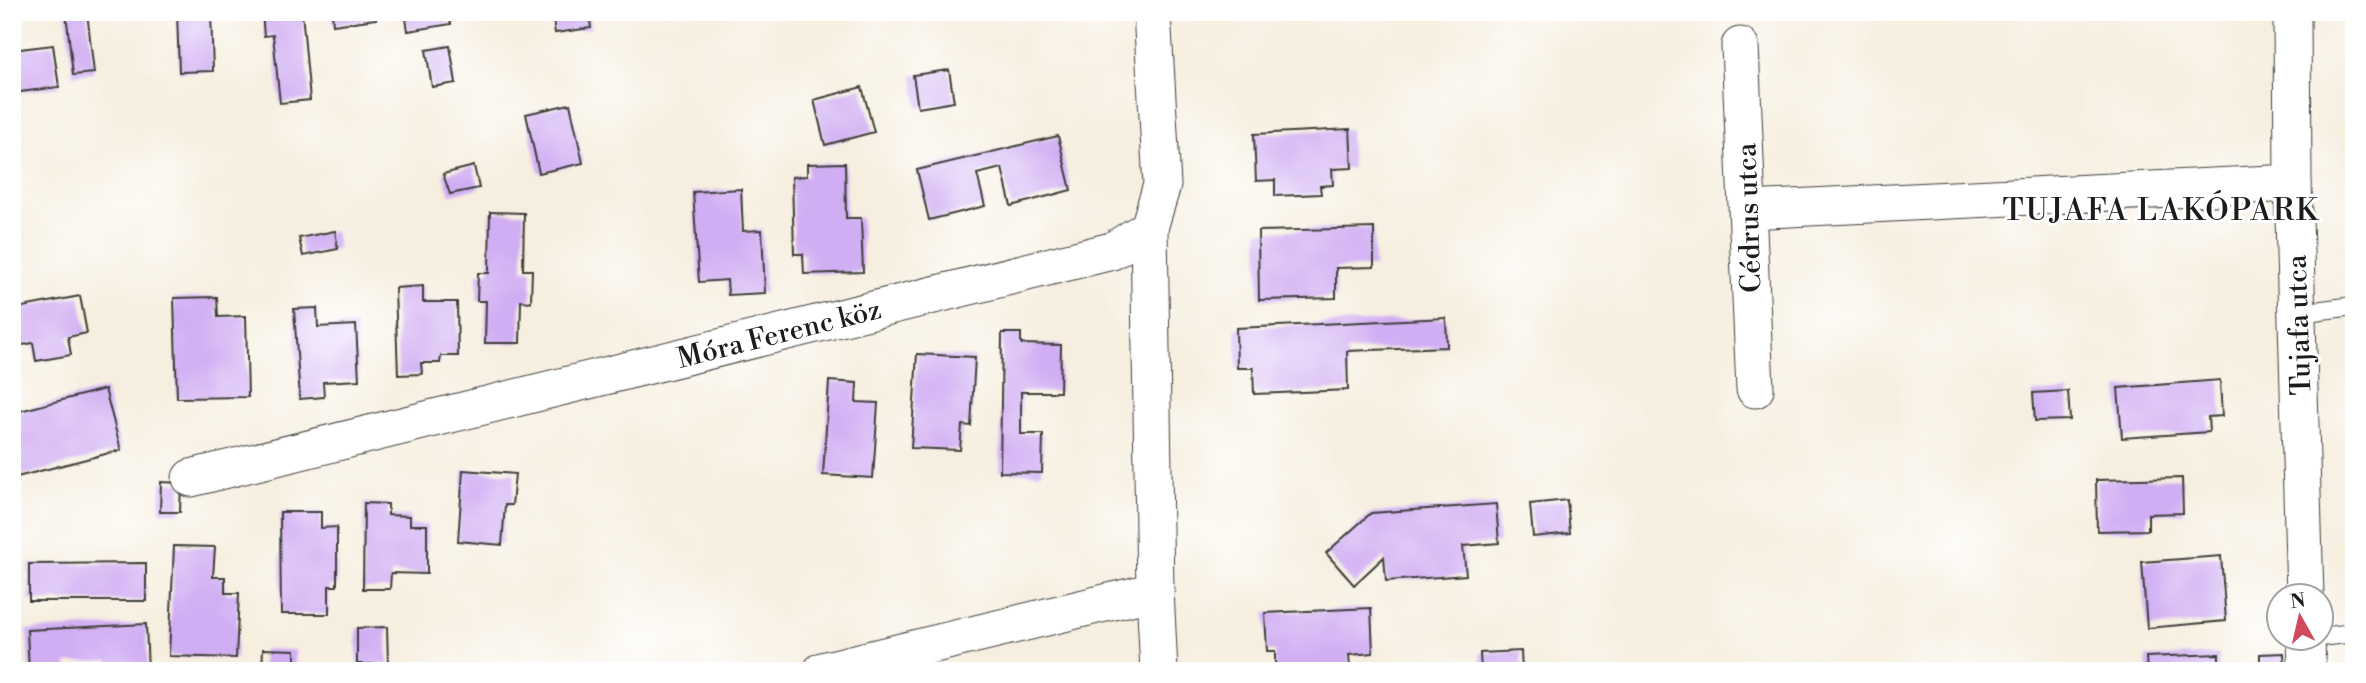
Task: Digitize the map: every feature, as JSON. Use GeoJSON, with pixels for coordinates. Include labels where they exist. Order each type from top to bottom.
{"type":"FeatureCollection","features":[{"type":"Feature","properties":{"kind":"street"},"geometry":{"type":"LineString","coordinates":[[1152,12],[1162,185],[1149,229],[1155,591],[1159,671]]}},
{"type":"Feature","properties":{"kind":"street","name":"Tujafa utca"},"geometry":{"type":"LineString","coordinates":[[2292,12],[2293,183],[2305,582]]}},
{"type":"Feature","properties":{"kind":"street","name":"Cédrus utca"},"geometry":{"type":"LineString","coordinates":[[1740,46],[1755,389]]}},
{"type":"Feature","properties":{"kind":"street"},"geometry":{"type":"LineString","coordinates":[[1749,210],[2293,183]]}},
{"type":"Feature","properties":{"kind":"street","name":"Móra Ferenc köz"},"geometry":{"type":"LineString","coordinates":[[191,478],[1112,251],[1149,229]]}},
{"type":"Feature","properties":{"kind":"street"},"geometry":{"type":"LineString","coordinates":[[822,671],[1155,591]]}},
{"type":"Feature","properties":{"kind":"lane"},"geometry":{"type":"LineString","coordinates":[[2298,313],[2354,306]]}},
{"type":"Feature","properties":{"kind":"lane"},"geometry":{"type":"LineString","coordinates":[[2334,638],[2354,633]]}},
{"type":"Feature","properties":{"kind":"building"},"geometry":{"type":"Polygon","coordinates":[[[66,12],[87,12],[94,73],[73,75],[66,12]]]}},
{"type":"Feature","properties":{"kind":"building"},"geometry":{"type":"Polygon","coordinates":[[[177,12],[211,12],[213,71],[179,72],[177,12]]]}},
{"type":"Feature","properties":{"kind":"building"},"geometry":{"type":"Polygon","coordinates":[[[262,12],[302,12],[310,100],[280,103],[273,35],[264,36],[262,12]]]}},
{"type":"Feature","properties":{"kind":"building"},"geometry":{"type":"Polygon","coordinates":[[[332,12],[375,12],[376,19],[333,25],[332,12]]]}},
{"type":"Feature","properties":{"kind":"building"},"geometry":{"type":"Polygon","coordinates":[[[405,12],[449,12],[451,24],[408,31],[405,12]]]}},
{"type":"Feature","properties":{"kind":"building"},"geometry":{"type":"Polygon","coordinates":[[[552,12],[589,12],[591,28],[555,33],[552,12]]]}},
{"type":"Feature","properties":{"kind":"building"},"geometry":{"type":"Polygon","coordinates":[[[53,45],[59,87],[12,93],[12,50],[53,45]]]}},
{"type":"Feature","properties":{"kind":"building"},"geometry":{"type":"Polygon","coordinates":[[[450,46],[456,83],[432,87],[426,50],[450,46]]]}},
{"type":"Feature","properties":{"kind":"building"},"geometry":{"type":"Polygon","coordinates":[[[949,70],[954,102],[918,108],[913,75],[949,70]]]}},
{"type":"Feature","properties":{"kind":"building"},"geometry":{"type":"Polygon","coordinates":[[[862,87],[874,132],[825,145],[814,100],[862,87]]]}},
{"type":"Feature","properties":{"kind":"building"},"geometry":{"type":"Polygon","coordinates":[[[570,104],[583,163],[539,173],[526,114],[570,104]]]}},
{"type":"Feature","properties":{"kind":"building"},"geometry":{"type":"Polygon","coordinates":[[[1350,129],[1352,168],[1332,169],[1333,185],[1320,186],[1321,194],[1275,196],[1275,180],[1256,181],[1254,134],[1350,129]]]}},
{"type":"Feature","properties":{"kind":"building"},"geometry":{"type":"Polygon","coordinates":[[[1058,136],[1071,190],[1011,206],[1002,168],[977,174],[985,206],[929,220],[917,170],[1058,136]]]}},
{"type":"Feature","properties":{"kind":"building"},"geometry":{"type":"Polygon","coordinates":[[[845,163],[846,218],[861,218],[863,272],[804,274],[803,254],[794,254],[792,177],[807,176],[807,164],[845,163]]]}},
{"type":"Feature","properties":{"kind":"building"},"geometry":{"type":"Polygon","coordinates":[[[474,166],[479,188],[450,194],[443,174],[474,166]]]}},
{"type":"Feature","properties":{"kind":"building"},"geometry":{"type":"Polygon","coordinates":[[[741,189],[743,231],[762,230],[765,293],[728,295],[727,280],[699,282],[693,192],[741,189]]]}},
{"type":"Feature","properties":{"kind":"building"},"geometry":{"type":"Polygon","coordinates":[[[490,212],[524,213],[523,270],[532,270],[531,302],[521,301],[520,343],[485,343],[486,301],[477,301],[478,273],[489,273],[490,212]]]}},
{"type":"Feature","properties":{"kind":"building"},"geometry":{"type":"Polygon","coordinates":[[[1374,228],[1374,267],[1336,268],[1336,298],[1259,300],[1258,231],[1374,228]]]}},
{"type":"Feature","properties":{"kind":"building"},"geometry":{"type":"Polygon","coordinates":[[[335,231],[338,249],[303,256],[299,238],[335,231]]]}},
{"type":"Feature","properties":{"kind":"building"},"geometry":{"type":"Polygon","coordinates":[[[423,286],[423,302],[457,302],[458,356],[441,356],[440,363],[421,363],[422,374],[398,375],[395,288],[423,286]]]}},
{"type":"Feature","properties":{"kind":"building"},"geometry":{"type":"Polygon","coordinates":[[[80,296],[87,333],[68,337],[71,355],[36,361],[33,343],[12,347],[12,309],[80,296]]]}},
{"type":"Feature","properties":{"kind":"building"},"geometry":{"type":"Polygon","coordinates":[[[217,297],[218,317],[246,316],[248,397],[177,398],[174,298],[217,297]]]}},
{"type":"Feature","properties":{"kind":"building"},"geometry":{"type":"Polygon","coordinates":[[[317,308],[318,327],[356,325],[359,380],[323,382],[324,397],[300,399],[294,309],[317,308]]]}},
{"type":"Feature","properties":{"kind":"building"},"geometry":{"type":"Polygon","coordinates":[[[1446,318],[1447,347],[1347,351],[1348,390],[1254,394],[1253,368],[1237,368],[1236,328],[1446,318]]]}},
{"type":"Feature","properties":{"kind":"building"},"geometry":{"type":"Polygon","coordinates":[[[1002,333],[1021,333],[1021,344],[1061,345],[1060,392],[1021,392],[1021,434],[1043,434],[1042,473],[1000,472],[1002,333]]]}},
{"type":"Feature","properties":{"kind":"building"},"geometry":{"type":"Polygon","coordinates":[[[917,354],[975,357],[971,426],[962,425],[960,450],[911,448],[917,354]]]}},
{"type":"Feature","properties":{"kind":"building"},"geometry":{"type":"Polygon","coordinates":[[[2220,380],[2222,416],[2208,417],[2209,432],[2122,438],[2118,388],[2220,380]]]}},
{"type":"Feature","properties":{"kind":"building"},"geometry":{"type":"Polygon","coordinates":[[[829,381],[857,383],[856,402],[878,403],[873,478],[823,475],[829,381]]]}},
{"type":"Feature","properties":{"kind":"building"},"geometry":{"type":"Polygon","coordinates":[[[105,389],[121,450],[17,477],[12,459],[12,413],[105,389]]]}},
{"type":"Feature","properties":{"kind":"building"},"geometry":{"type":"Polygon","coordinates":[[[2068,391],[2070,420],[2035,421],[2033,393],[2068,391]]]}},
{"type":"Feature","properties":{"kind":"building"},"geometry":{"type":"Polygon","coordinates":[[[463,470],[515,474],[512,505],[505,505],[502,545],[458,541],[463,470]]]}},
{"type":"Feature","properties":{"kind":"building"},"geometry":{"type":"Polygon","coordinates":[[[2182,478],[2183,513],[2148,514],[2148,530],[2097,531],[2096,480],[2182,478]]]}},
{"type":"Feature","properties":{"kind":"building"},"geometry":{"type":"Polygon","coordinates":[[[161,482],[181,483],[180,512],[160,512],[161,482]]]}},
{"type":"Feature","properties":{"kind":"building"},"geometry":{"type":"Polygon","coordinates":[[[1567,500],[1570,533],[1533,537],[1530,504],[1567,500]]]}},
{"type":"Feature","properties":{"kind":"building"},"geometry":{"type":"Polygon","coordinates":[[[364,503],[388,504],[388,515],[410,516],[410,525],[427,525],[427,574],[391,573],[390,589],[363,589],[364,503]]]}},
{"type":"Feature","properties":{"kind":"building"},"geometry":{"type":"Polygon","coordinates":[[[1496,504],[1499,543],[1463,546],[1466,575],[1386,581],[1384,557],[1354,585],[1326,553],[1371,513],[1496,504]]]}},
{"type":"Feature","properties":{"kind":"building"},"geometry":{"type":"Polygon","coordinates":[[[280,512],[321,512],[321,528],[337,527],[337,586],[329,586],[329,614],[281,614],[280,512]]]}},
{"type":"Feature","properties":{"kind":"building"},"geometry":{"type":"Polygon","coordinates":[[[174,546],[215,547],[213,577],[225,577],[225,593],[239,593],[236,658],[169,656],[174,546]]]}},
{"type":"Feature","properties":{"kind":"building"},"geometry":{"type":"Polygon","coordinates":[[[2221,556],[2226,621],[2147,628],[2142,562],[2221,556]]]}},
{"type":"Feature","properties":{"kind":"building"},"geometry":{"type":"Polygon","coordinates":[[[146,563],[146,601],[29,601],[29,564],[146,563]]]}},
{"type":"Feature","properties":{"kind":"building"},"geometry":{"type":"Polygon","coordinates":[[[1371,608],[1373,653],[1349,655],[1350,667],[1275,671],[1275,651],[1267,651],[1265,613],[1371,608]]]}},
{"type":"Feature","properties":{"kind":"building"},"geometry":{"type":"Polygon","coordinates":[[[146,624],[148,671],[110,671],[109,660],[67,663],[68,671],[29,671],[27,630],[146,624]]]}},
{"type":"Feature","properties":{"kind":"building"},"geometry":{"type":"Polygon","coordinates":[[[387,627],[388,664],[357,664],[357,628],[387,627]]]}},
{"type":"Feature","properties":{"kind":"building"},"geometry":{"type":"Polygon","coordinates":[[[263,649],[295,650],[295,671],[262,671],[263,649]]]}},
{"type":"Feature","properties":{"kind":"building"},"geometry":{"type":"Polygon","coordinates":[[[1521,651],[1522,671],[1481,671],[1480,653],[1521,651]]]}},
{"type":"Feature","properties":{"kind":"building"},"geometry":{"type":"Polygon","coordinates":[[[2284,653],[2285,671],[2260,671],[2260,654],[2284,653]]]}},
{"type":"Feature","properties":{"kind":"building"},"geometry":{"type":"Polygon","coordinates":[[[2219,654],[2219,671],[2147,671],[2146,657],[2219,654]]]}},
{"type":"Feature","properties":{"kind":"district","name":"TUJAFA LAKÓPARK"},"geometry":{"type":"Point","coordinates":[2161,210]}}]}
